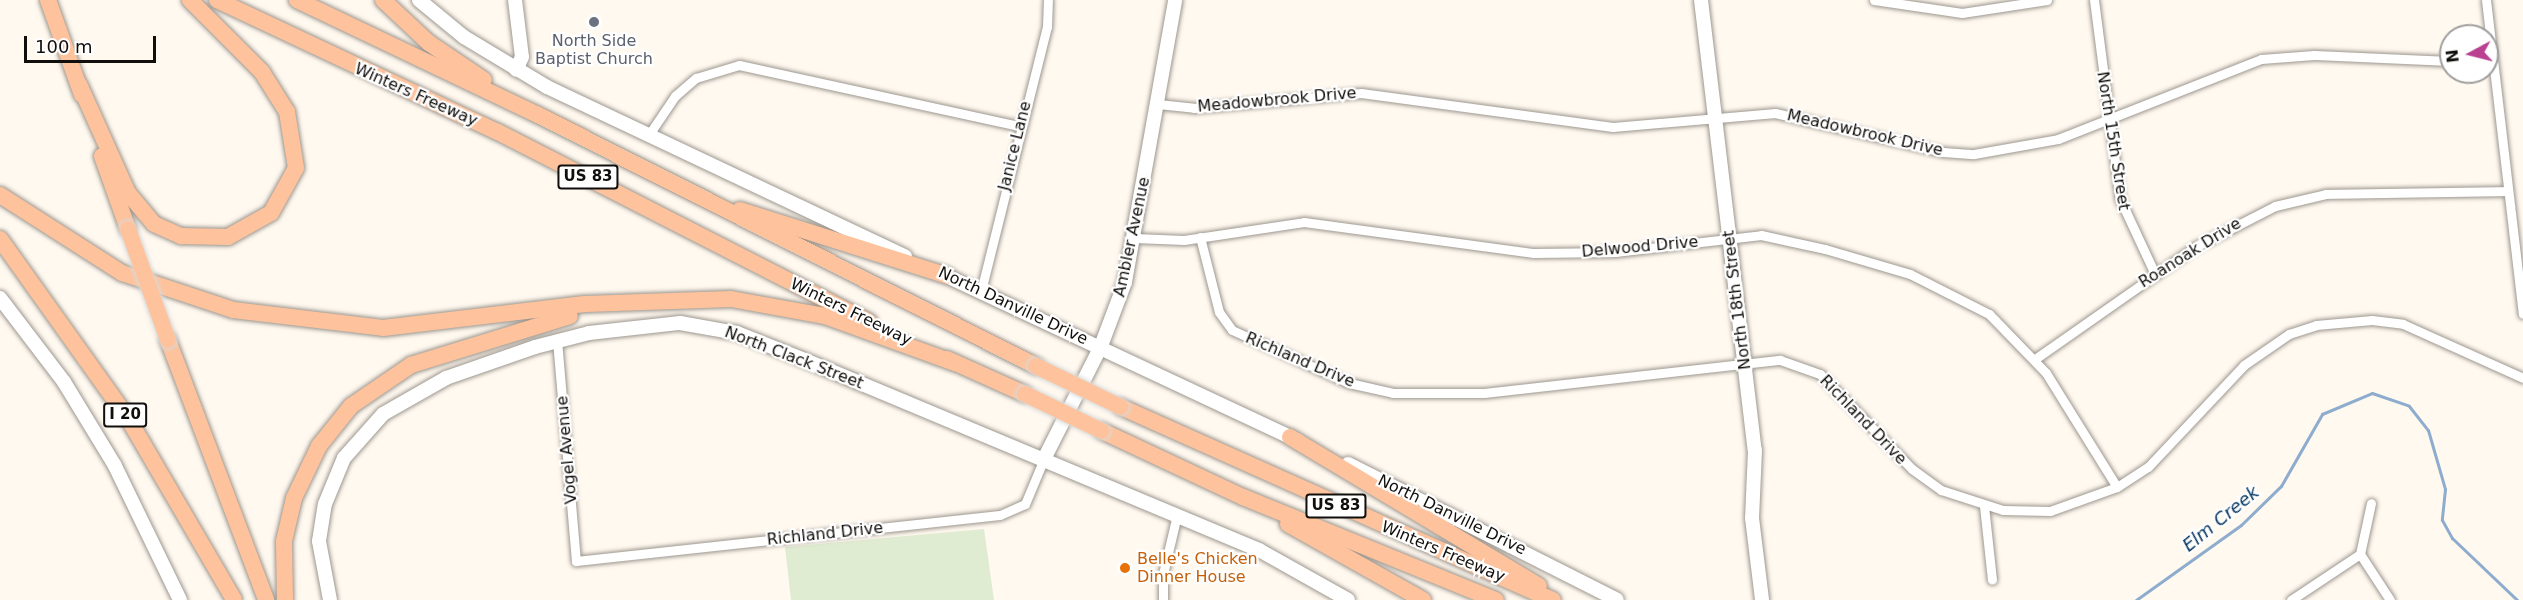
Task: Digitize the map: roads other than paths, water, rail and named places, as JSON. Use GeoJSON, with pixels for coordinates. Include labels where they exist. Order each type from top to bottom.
{"type":"FeatureCollection","features":[{"type":"Feature","properties":{"kind":"highway"},"geometry":{"type":"LineString","coordinates":[[48,0],[168,340],[266,600]]}},
{"type":"Feature","properties":{"kind":"highway"},"geometry":{"type":"LineString","coordinates":[[78,84],[128,193],[154,224],[181,236],[220,238],[249,229],[271,213],[296,168],[287,112],[262,72],[190,0]]}},
{"type":"Feature","properties":{"kind":"highway","name":"Winters Freeway"},"geometry":{"type":"LineString","coordinates":[[217,0],[498,132],[955,363],[1243,497],[1496,600]]}},
{"type":"Feature","properties":{"kind":"highway","name":"Winters Freeway"},"geometry":{"type":"LineString","coordinates":[[297,0],[538,115],[1121,407],[1553,600]]}},
{"type":"Feature","properties":{"kind":"highway"},"geometry":{"type":"LineString","coordinates":[[383,0],[429,43],[538,115]]}},
{"type":"Feature","properties":{"kind":"highway"},"geometry":{"type":"LineString","coordinates":[[677,186],[948,276]]}},
{"type":"Feature","properties":{"kind":"highway"},"geometry":{"type":"LineString","coordinates":[[0,195],[122,273],[213,305],[301,322],[384,328],[668,298],[730,299],[803,311],[955,363]]}},
{"type":"Feature","properties":{"kind":"highway","name":"I 20"},"geometry":{"type":"LineString","coordinates":[[0,239],[159,467],[234,600]]}},
{"type":"Feature","properties":{"kind":"highway"},"geometry":{"type":"LineString","coordinates":[[0,259],[42,297]]}},
{"type":"Feature","properties":{"kind":"highway"},"geometry":{"type":"LineString","coordinates":[[285,600],[284,541],[301,479],[329,432],[380,382],[411,365],[512,330],[668,298]]}},
{"type":"Feature","properties":{"kind":"highway"},"geometry":{"type":"LineString","coordinates":[[1290,437],[1495,556],[1559,600]]}},
{"type":"Feature","properties":{"kind":"highway"},"geometry":{"type":"LineString","coordinates":[[1243,497],[1423,600]]}},
{"type":"Feature","properties":{"kind":"main road","name":"North Danville Drive"},"geometry":{"type":"LineString","coordinates":[[419,0],[516,70],[1463,518],[1617,600]]}},
{"type":"Feature","properties":{"kind":"main road"},"geometry":{"type":"LineString","coordinates":[[515,0],[522,57],[516,70]]}},
{"type":"Feature","properties":{"kind":"main road","name":"Ambler Avenue"},"geometry":{"type":"LineString","coordinates":[[1043,461],[1101,346],[1134,238],[1175,0]]}},
{"type":"Feature","properties":{"kind":"main road","name":"North 18th Street"},"geometry":{"type":"LineString","coordinates":[[1701,0],[1755,450],[1752,518],[1762,600]]}},
{"type":"Feature","properties":{"kind":"main road"},"geometry":{"type":"LineString","coordinates":[[0,298],[64,382],[115,466],[180,600]]}},
{"type":"Feature","properties":{"kind":"main road","name":"North Clack Street"},"geometry":{"type":"LineString","coordinates":[[330,600],[320,541],[325,504],[344,458],[364,432],[405,399],[446,378],[557,340],[651,324],[704,325],[737,333],[1297,567],[1348,600]]}},
{"type":"Feature","properties":{"kind":"street","name":"Janice Lane"},"geometry":{"type":"LineString","coordinates":[[981,291],[1019,126],[1047,27],[1048,0]]}},
{"type":"Feature","properties":{"kind":"street"},"geometry":{"type":"LineString","coordinates":[[1874,0],[1962,13],[2047,0]]}},
{"type":"Feature","properties":{"kind":"street","name":"North 15th Street"},"geometry":{"type":"LineString","coordinates":[[2094,0],[2108,118],[2126,221],[2155,274]]}},
{"type":"Feature","properties":{"kind":"street"},"geometry":{"type":"LineString","coordinates":[[2486,0],[2488,24]]}},
{"type":"Feature","properties":{"kind":"street","name":"Meadowbrook Drive"},"geometry":{"type":"LineString","coordinates":[[1158,104],[1194,108],[1361,93],[1613,126],[1714,114],[1775,113],[1943,152],[1974,154],[2035,145],[2261,59],[2314,55],[2439,60]]}},
{"type":"Feature","properties":{"kind":"street"},"geometry":{"type":"LineString","coordinates":[[650,133],[675,96],[696,78],[739,65],[1019,126]]}},
{"type":"Feature","properties":{"kind":"street"},"geometry":{"type":"LineString","coordinates":[[2494,84],[2523,314]]}},
{"type":"Feature","properties":{"kind":"street","name":"Roanoak Drive"},"geometry":{"type":"LineString","coordinates":[[2035,359],[2223,229],[2292,202],[2355,193],[2456,196],[2508,191]]}},
{"type":"Feature","properties":{"kind":"street","name":"Delwood Drive"},"geometry":{"type":"LineString","coordinates":[[1134,238],[1200,237],[1304,222],[1534,253],[1615,252],[1730,238],[1778,237],[1910,274],[1989,314],[2035,359],[2117,488]]}},
{"type":"Feature","properties":{"kind":"street","name":"Richland Drive"},"geometry":{"type":"LineString","coordinates":[[1200,237],[1219,312],[1232,330],[1331,376],[1375,390],[1484,393],[1743,361],[1780,360],[1820,374],[1912,469],[1941,490],[1984,506],[2049,511],[2117,488],[2148,467],[2244,365],[2289,334],[2316,325],[2372,320],[2403,324],[2523,378]]}},
{"type":"Feature","properties":{"kind":"street","name":"Vogel Avenue"},"geometry":{"type":"LineString","coordinates":[[557,340],[576,561]]}},
{"type":"Feature","properties":{"kind":"street","name":"Richland Drive"},"geometry":{"type":"LineString","coordinates":[[576,561],[1000,515],[1025,504],[1043,461]]}},
{"type":"Feature","properties":{"kind":"street"},"geometry":{"type":"LineString","coordinates":[[2291,600],[2360,554],[2371,503]]}},
{"type":"Feature","properties":{"kind":"street"},"geometry":{"type":"LineString","coordinates":[[1984,506],[1992,580]]}},
{"type":"Feature","properties":{"kind":"street"},"geometry":{"type":"LineString","coordinates":[[1164,600],[1163,574],[1177,515]]}},
{"type":"Feature","properties":{"kind":"street"},"geometry":{"type":"LineString","coordinates":[[2360,554],[2390,600]]}},
{"type":"Feature","properties":{"kind":"waterway","name":"Elm Creek"},"geometry":{"type":"LineString","coordinates":[[2136,600],[2241,525],[2281,486],[2322,414],[2372,393],[2409,406],[2428,430],[2445,489],[2442,520],[2452,538],[2517,600]]}},
{"type":"Feature","properties":{"kind":"place","name":"North Side Baptist Church"},"geometry":{"type":"Point","coordinates":[594,22]}},
{"type":"Feature","properties":{"kind":"place","name":"Belle's Chicken Dinner House"},"geometry":{"type":"Point","coordinates":[1125,568]}}]}
